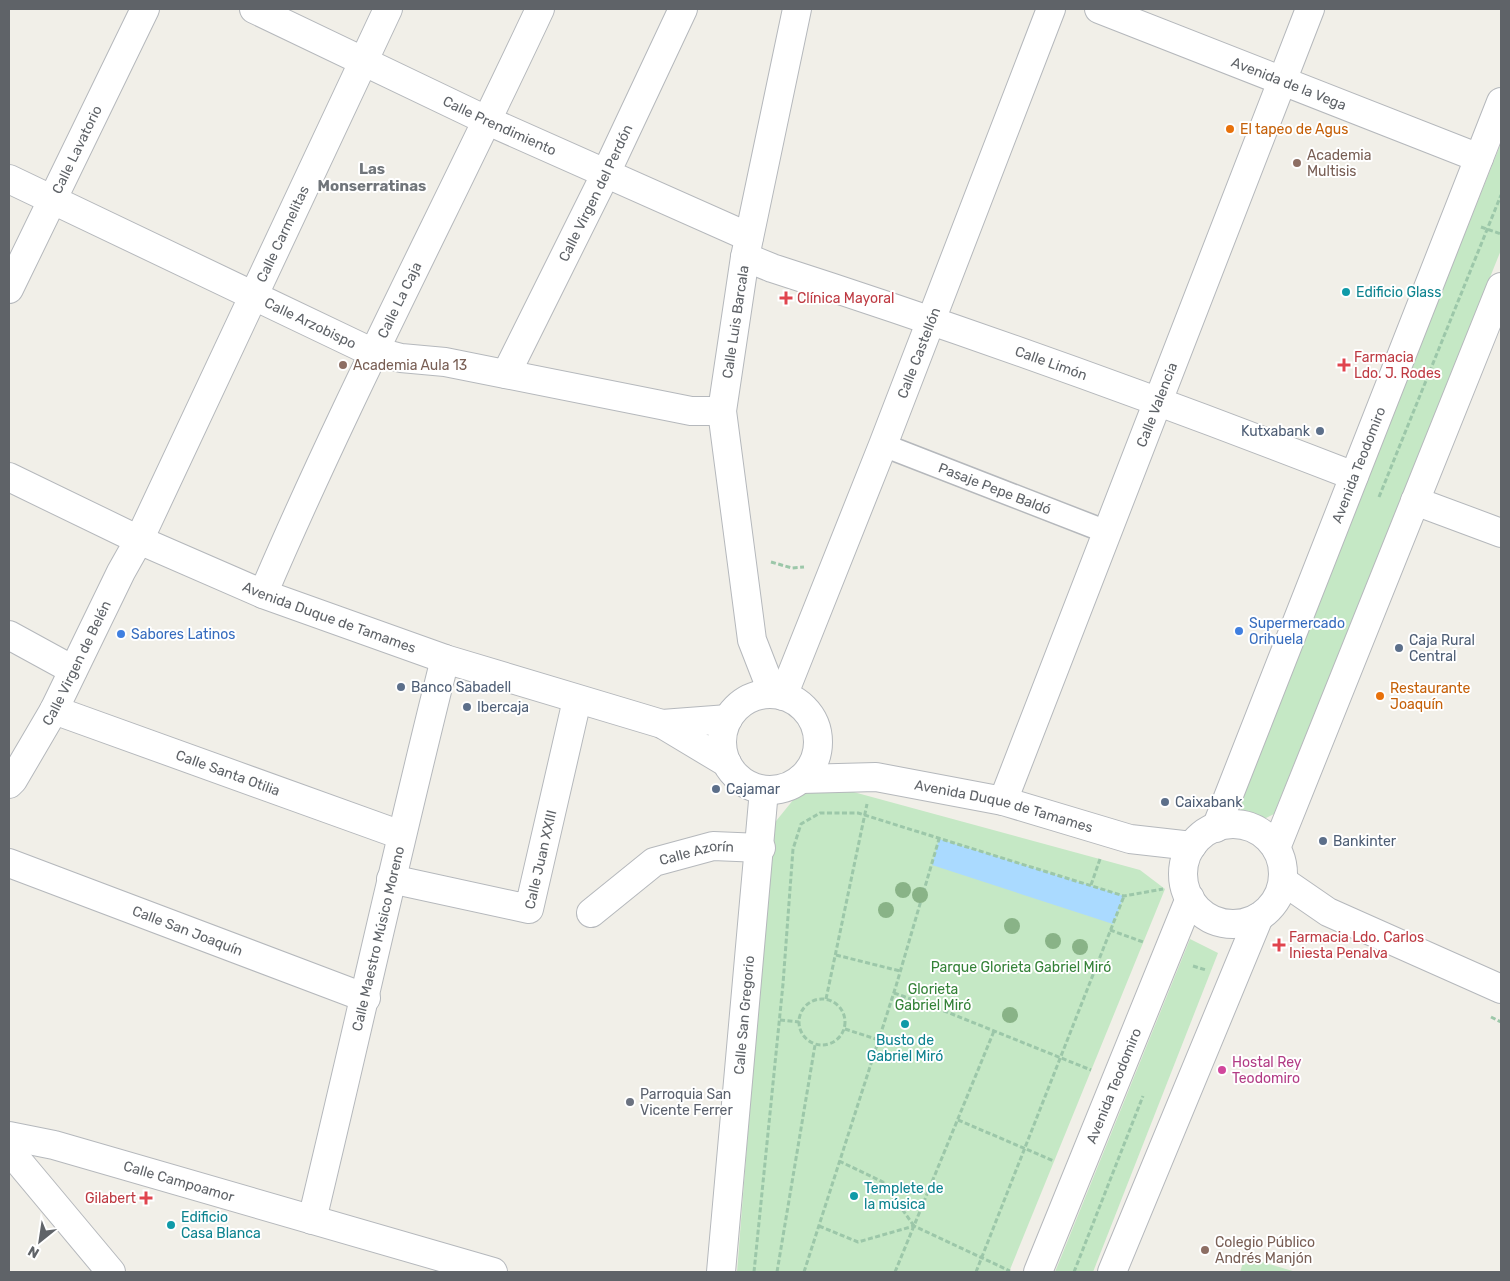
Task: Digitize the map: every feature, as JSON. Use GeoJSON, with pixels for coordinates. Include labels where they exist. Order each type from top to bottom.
{"type":"FeatureCollection","features":[{"type":"Feature","properties":{"kind":"street","name":"Calle Lavatorio"},"geometry":{"type":"LineString","coordinates":[[9,289],[53,202],[145,9]]}},
{"type":"Feature","properties":{"kind":"street","name":"Calle Prendimiento"},"geometry":{"type":"LineString","coordinates":[[254,9],[488,121],[606,174],[747,247]]}},
{"type":"Feature","properties":{"kind":"street","name":"Calle Carmelitas"},"geometry":{"type":"LineString","coordinates":[[139,540],[388,9]]}},
{"type":"Feature","properties":{"kind":"street","name":"Calle La Caja"},"geometry":{"type":"LineString","coordinates":[[263,594],[288,535],[540,9]]}},
{"type":"Feature","properties":{"kind":"street","name":"Calle Virgen del Perdón"},"geometry":{"type":"LineString","coordinates":[[506,374],[606,174],[683,9]]}},
{"type":"Feature","properties":{"kind":"street","name":"Calle Luis Barcala"},"geometry":{"type":"LineString","coordinates":[[778,695],[752,640],[722,411],[747,247],[797,9]]}},
{"type":"Feature","properties":{"kind":"street","name":"Calle Castellón"},"geometry":{"type":"LineString","coordinates":[[778,695],[883,445],[1051,9]]}},
{"type":"Feature","properties":{"kind":"street","name":"Avenida de la Vega"},"geometry":{"type":"LineString","coordinates":[[1099,9],[1479,158]]}},
{"type":"Feature","properties":{"kind":"street","name":"Calle Valencia"},"geometry":{"type":"LineString","coordinates":[[1003,801],[1310,9]]}},
{"type":"Feature","properties":{"kind":"street","name":"Avenida Teodomiro"},"geometry":{"type":"LineString","coordinates":[[1216,828],[1501,102]]}},
{"type":"Feature","properties":{"kind":"street","name":"Calle Arzobispo"},"geometry":{"type":"LineString","coordinates":[[9,178],[53,202],[362,348],[402,358],[445,362],[691,411],[722,411]]}},
{"type":"Feature","properties":{"kind":"street","name":"Calle Limón"},"geometry":{"type":"LineString","coordinates":[[747,247],[772,268],[932,319],[1158,400],[1354,476]]}},
{"type":"Feature","properties":{"kind":"street"},"geometry":{"type":"LineString","coordinates":[[1276,848],[1501,287]]}},
{"type":"Feature","properties":{"kind":"street","name":"Pasaje Pepe Baldó"},"geometry":{"type":"LineString","coordinates":[[883,445],[1107,532]]}},
{"type":"Feature","properties":{"kind":"street","name":"Avenida Duque de Tamames"},"geometry":{"type":"LineString","coordinates":[[11,484],[263,594],[445,659],[662,724],[727,763]]}},
{"type":"Feature","properties":{"kind":"street"},"geometry":{"type":"LineString","coordinates":[[1415,501],[1501,533]]}},
{"type":"Feature","properties":{"kind":"street","name":"Calle Virgen de Belén"},"geometry":{"type":"LineString","coordinates":[[10,781],[54,710],[139,540]]}},
{"type":"Feature","properties":{"kind":"street"},"geometry":{"type":"LineString","coordinates":[[9,635],[73,670]]}},
{"type":"Feature","properties":{"kind":"street","name":"Calle Luis Barcala"},"geometry":{"type":"LineString","coordinates":[[737,710],[752,640]]}},
{"type":"Feature","properties":{"kind":"street","name":"Calle Maestro Músico Moreno"},"geometry":{"type":"LineString","coordinates":[[312,1220],[366,998],[401,835],[445,659]]}},
{"type":"Feature","properties":{"kind":"street"},"geometry":{"type":"LineString","coordinates":[[778,695],[806,710],[814,721],[818,734],[818,748],[815,760],[801,779],[784,788],[764,790],[749,785],[736,776],[727,763],[722,748],[722,733],[737,710],[759,696],[778,695]]}},
{"type":"Feature","properties":{"kind":"street","name":"Calle Juan XXIII"},"geometry":{"type":"LineString","coordinates":[[391,880],[529,909],[577,700]]}},
{"type":"Feature","properties":{"kind":"street","name":"Calle Santa Otilia"},"geometry":{"type":"LineString","coordinates":[[54,710],[401,835]]}},
{"type":"Feature","properties":{"kind":"street","name":"Avenida Duque de Tamames"},"geometry":{"type":"LineString","coordinates":[[662,724],[737,710]]}},
{"type":"Feature","properties":{"kind":"street","name":"Avenida Duque de Tamames"},"geometry":{"type":"LineString","coordinates":[[818,748],[876,777]]}},
{"type":"Feature","properties":{"kind":"street","name":"Avenida Duque de Tamames"},"geometry":{"type":"LineString","coordinates":[[801,779],[876,777],[1003,801],[1130,839],[1192,846]]}},
{"type":"Feature","properties":{"kind":"street","name":"Calle San Gregorio"},"geometry":{"type":"LineString","coordinates":[[721,1272],[761,848],[764,790]]}},
{"type":"Feature","properties":{"kind":"street"},"geometry":{"type":"LineString","coordinates":[[1112,1272],[1265,912],[1279,895],[1283,881],[1281,858],[1276,848],[1267,837],[1243,825],[1216,828],[1202,835],[1192,846],[1185,861],[1187,887],[1199,910],[1213,919],[1228,924],[1244,923],[1265,912],[1328,912]]}},
{"type":"Feature","properties":{"kind":"street","name":"Avenida Duque de Tamames"},"geometry":{"type":"LineString","coordinates":[[1130,839],[1187,887]]}},
{"type":"Feature","properties":{"kind":"street","name":"Calle Azorín"},"geometry":{"type":"LineString","coordinates":[[591,913],[654,862],[713,846],[761,848]]}},
{"type":"Feature","properties":{"kind":"street","name":"Calle San Joaquín"},"geometry":{"type":"LineString","coordinates":[[9,864],[366,998]]}},
{"type":"Feature","properties":{"kind":"street"},"geometry":{"type":"LineString","coordinates":[[1283,881],[1328,912],[1501,990]]}},
{"type":"Feature","properties":{"kind":"street","name":"Avenida Teodomiro"},"geometry":{"type":"LineString","coordinates":[[1038,1272],[1187,887]]}},
{"type":"Feature","properties":{"kind":"street","name":"Calle Campoamor"},"geometry":{"type":"LineString","coordinates":[[9,1136],[54,1146],[494,1272]]}},
{"type":"Feature","properties":{"kind":"street"},"geometry":{"type":"LineString","coordinates":[[9,1150],[111,1272]]}},
{"type":"Feature","properties":{"kind":"path"},"geometry":{"type":"LineString","coordinates":[[1343,502],[1372,514],[1501,196]]}},
{"type":"Feature","properties":{"kind":"path"},"geometry":{"type":"LineString","coordinates":[[1368,437],[1431,461]]}},
{"type":"Feature","properties":{"kind":"path"},"geometry":{"type":"LineString","coordinates":[[770,570],[771,561],[792,568],[808,566]]}},
{"type":"Feature","properties":{"kind":"path"},"geometry":{"type":"LineString","coordinates":[[754,1272],[780,1020],[792,849],[800,824],[820,813],[864,815],[1124,896],[976,1272]]}},
{"type":"Feature","properties":{"kind":"path"},"geometry":{"type":"LineString","coordinates":[[826,1000],[864,815]]}},
{"type":"Feature","properties":{"kind":"path"},"geometry":{"type":"LineString","coordinates":[[804,1272],[894,993],[940,838]]}},
{"type":"Feature","properties":{"kind":"path"},"geometry":{"type":"LineString","coordinates":[[1110,930],[1144,942]]}},
{"type":"Feature","properties":{"kind":"path"},"geometry":{"type":"LineString","coordinates":[[836,955],[900,971]]}},
{"type":"Feature","properties":{"kind":"path"},"geometry":{"type":"LineString","coordinates":[[1190,975],[1196,959]]}},
{"type":"Feature","properties":{"kind":"path"},"geometry":{"type":"LineString","coordinates":[[894,993],[1092,1070]]}},
{"type":"Feature","properties":{"kind":"path"},"geometry":{"type":"LineString","coordinates":[[826,1000],[840,1008],[844,1014],[845,1030],[842,1036],[830,1045],[815,1045],[803,1036],[799,1022],[800,1014],[811,1002],[826,1000]]}},
{"type":"Feature","properties":{"kind":"path"},"geometry":{"type":"LineString","coordinates":[[780,1020],[799,1022]]}},
{"type":"Feature","properties":{"kind":"path"},"geometry":{"type":"LineString","coordinates":[[845,1030],[879,1040]]}},
{"type":"Feature","properties":{"kind":"path"},"geometry":{"type":"LineString","coordinates":[[895,1272],[994,1031]]}},
{"type":"Feature","properties":{"kind":"path"},"geometry":{"type":"LineString","coordinates":[[777,1272],[815,1045]]}},
{"type":"Feature","properties":{"kind":"path"},"geometry":{"type":"LineString","coordinates":[[1074,1272],[1143,1095]]}},
{"type":"Feature","properties":{"kind":"path"},"geometry":{"type":"LineString","coordinates":[[958,1120],[1054,1161]]}},
{"type":"Feature","properties":{"kind":"path"},"geometry":{"type":"LineString","coordinates":[[839,1161],[883,1182],[914,1226],[1010,1271]]}},
{"type":"Feature","properties":{"kind":"path"},"geometry":{"type":"LineString","coordinates":[[818,1226],[858,1242],[914,1226]]}},
{"type":"Feature","properties":{"kind":"green space"},"geometry":{"type":"Polygon","coordinates":[[[1501,143],[1501,250],[1274,814],[1262,820],[1242,812],[1238,800],[1501,143]]]}},
{"type":"Feature","properties":{"kind":"green space","name":"Glorieta Gabriel Miró"},"geometry":{"type":"Polygon","coordinates":[[[824,784],[1140,870],[1165,889],[1009,1272],[737,1272],[772,826],[798,794],[824,784]]]}},
{"type":"Feature","properties":{"kind":"green space"},"geometry":{"type":"Polygon","coordinates":[[[1190,939],[1218,953],[1093,1272],[1055,1272],[1190,939]]]}},
{"type":"Feature","properties":{"kind":"green space"},"geometry":{"type":"Polygon","coordinates":[[[1245,1257],[1296,1272],[1240,1272],[1245,1257]]]}},
{"type":"Feature","properties":{"kind":"water"},"geometry":{"type":"Polygon","coordinates":[[[939,839],[1124,896],[1113,924],[932,865],[939,839]]]}},
{"type":"Feature","properties":{"kind":"place","name":"El tapeo de Agus"},"geometry":{"type":"Point","coordinates":[1230,129]}},
{"type":"Feature","properties":{"kind":"place","name":"Academia Multisis"},"geometry":{"type":"Point","coordinates":[1297,163]}},
{"type":"Feature","properties":{"kind":"place","name":"Edificio Glass"},"geometry":{"type":"Point","coordinates":[1346,292]}},
{"type":"Feature","properties":{"kind":"place","name":"Clínica Mayoral"},"geometry":{"type":"Point","coordinates":[786,298]}},
{"type":"Feature","properties":{"kind":"place","name":"Academia Aula 13"},"geometry":{"type":"Point","coordinates":[343,365]}},
{"type":"Feature","properties":{"kind":"place","name":"Farmacia Ldo. J. Rodes"},"geometry":{"type":"Point","coordinates":[1344,365]}},
{"type":"Feature","properties":{"kind":"place","name":"Kutxabank"},"geometry":{"type":"Point","coordinates":[1320,431]}},
{"type":"Feature","properties":{"kind":"place","name":"Supermercado Orihuela"},"geometry":{"type":"Point","coordinates":[1239,631]}},
{"type":"Feature","properties":{"kind":"place","name":"Sabores Latinos"},"geometry":{"type":"Point","coordinates":[121,634]}},
{"type":"Feature","properties":{"kind":"place","name":"Caja Rural Central"},"geometry":{"type":"Point","coordinates":[1399,648]}},
{"type":"Feature","properties":{"kind":"place","name":"Banco Sabadell"},"geometry":{"type":"Point","coordinates":[401,687]}},
{"type":"Feature","properties":{"kind":"place","name":"Restaurante Joaquín"},"geometry":{"type":"Point","coordinates":[1380,696]}},
{"type":"Feature","properties":{"kind":"place","name":"Ibercaja"},"geometry":{"type":"Point","coordinates":[467,707]}},
{"type":"Feature","properties":{"kind":"place","name":"Cajamar"},"geometry":{"type":"Point","coordinates":[716,789]}},
{"type":"Feature","properties":{"kind":"place","name":"Caixabank"},"geometry":{"type":"Point","coordinates":[1165,802]}},
{"type":"Feature","properties":{"kind":"place","name":"Bankinter"},"geometry":{"type":"Point","coordinates":[1323,841]}},
{"type":"Feature","properties":{"kind":"place","name":"Farmacia Ldo. Carlos Iniesta Penalva"},"geometry":{"type":"Point","coordinates":[1279,945]}},
{"type":"Feature","properties":{"kind":"place","name":"Busto de Gabriel Miró"},"geometry":{"type":"Point","coordinates":[905,1024]}},
{"type":"Feature","properties":{"kind":"place","name":"Hostal Rey Teodomiro"},"geometry":{"type":"Point","coordinates":[1222,1070]}},
{"type":"Feature","properties":{"kind":"place","name":"Parroquia San Vicente Ferrer"},"geometry":{"type":"Point","coordinates":[630,1102]}},
{"type":"Feature","properties":{"kind":"place","name":"Templete de la música"},"geometry":{"type":"Point","coordinates":[854,1196]}},
{"type":"Feature","properties":{"kind":"place","name":"Gilabert"},"geometry":{"type":"Point","coordinates":[146,1198]}},
{"type":"Feature","properties":{"kind":"place","name":"Edificio Casa Blanca"},"geometry":{"type":"Point","coordinates":[171,1225]}},
{"type":"Feature","properties":{"kind":"place","name":"Colegio Público Andrés Manjón"},"geometry":{"type":"Point","coordinates":[1205,1250]}},
{"type":"Feature","properties":{"kind":"district","name":"Las Monserratinas"},"geometry":{"type":"Point","coordinates":[372,178]}},
{"type":"Feature","properties":{"kind":"park label","name":"Parque Glorieta Gabriel Miró"},"geometry":{"type":"Point","coordinates":[1021,967]}}]}
